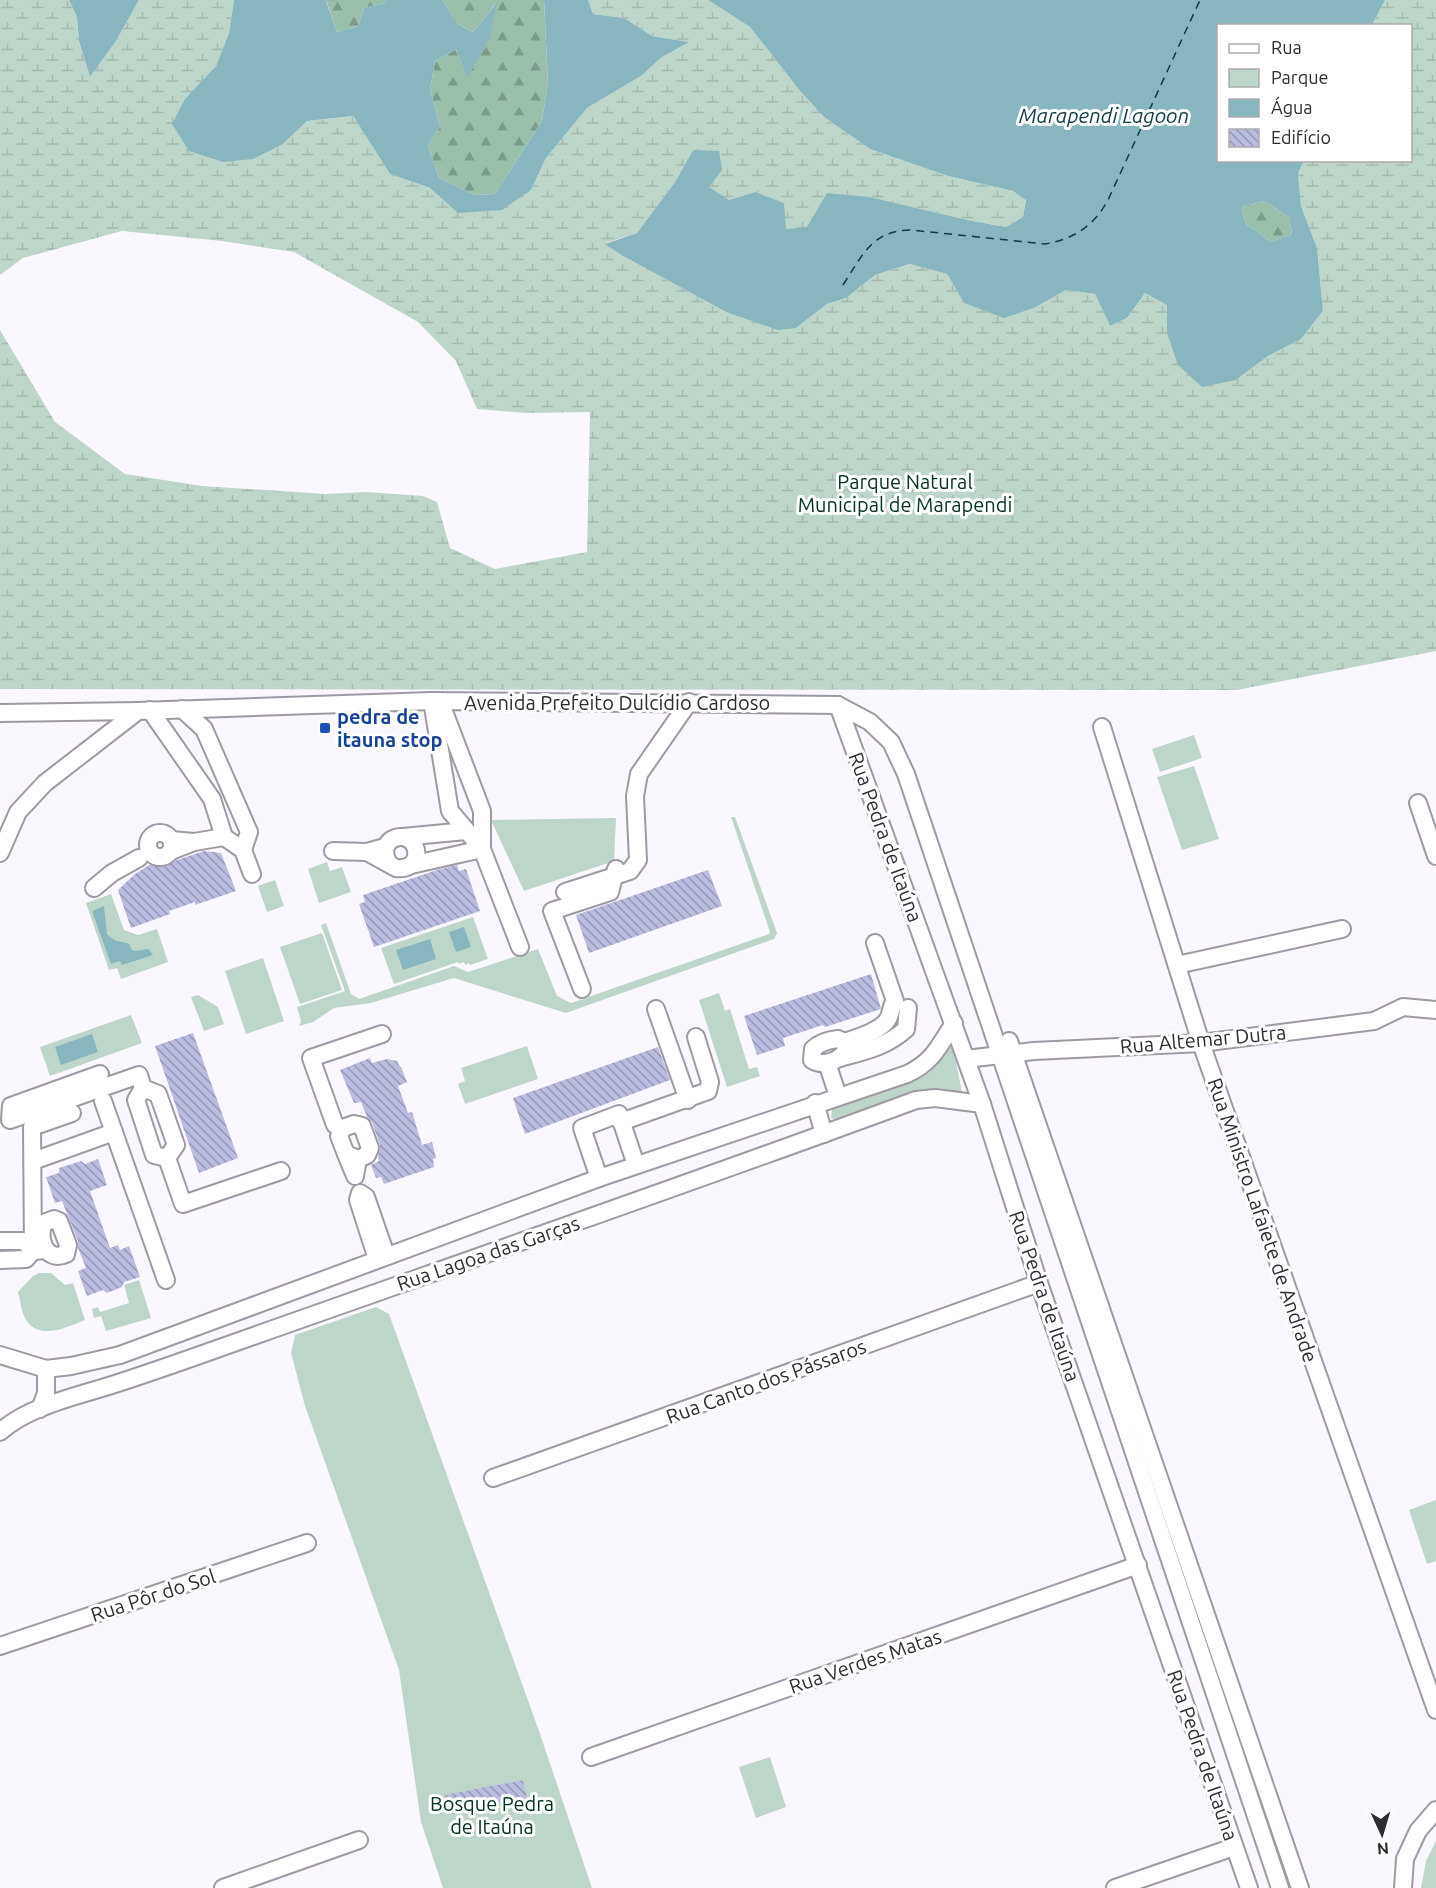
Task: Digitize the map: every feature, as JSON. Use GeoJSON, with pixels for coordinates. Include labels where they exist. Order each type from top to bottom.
{"type":"FeatureCollection","features":[{"type":"Feature","properties":{"kind":"street","name":"Avenida Prefeito Dulcídio Cardoso"},"geometry":{"type":"LineString","coordinates":[[0,713],[144,711],[436,701],[687,702],[838,705],[870,722]]}},
{"type":"Feature","properties":{"kind":"street"},"geometry":{"type":"LineString","coordinates":[[436,701],[450,811],[482,849],[520,947]]}},
{"type":"Feature","properties":{"kind":"street"},"geometry":{"type":"LineString","coordinates":[[436,701],[482,811],[482,849]]}},
{"type":"Feature","properties":{"kind":"street"},"geometry":{"type":"LineString","coordinates":[[564,889],[615,872],[630,871],[638,860],[635,796],[639,774],[687,702]]}},
{"type":"Feature","properties":{"kind":"street","name":"Rua Pedra de Itaúna"},"geometry":{"type":"LineString","coordinates":[[838,705],[954,1023],[1039,1283],[1249,1888]]}},
{"type":"Feature","properties":{"kind":"street"},"geometry":{"type":"LineString","coordinates":[[182,708],[204,729],[231,790],[249,832],[243,850]]}},
{"type":"Feature","properties":{"kind":"street"},"geometry":{"type":"LineString","coordinates":[[0,854],[18,812],[45,783],[144,711],[212,799],[224,837],[243,850],[252,874]]}},
{"type":"Feature","properties":{"kind":"street","name":"Rua Pedra de Itaúna"},"geometry":{"type":"LineString","coordinates":[[870,722],[891,742],[906,774],[1007,1054],[1196,1640],[1280,1888]]}},
{"type":"Feature","properties":{"kind":"street"},"geometry":{"type":"LineString","coordinates":[[889,726],[914,767],[1007,1054],[1300,1888]]}},
{"type":"Feature","properties":{"kind":"street","name":"Rua Ministro Lafaiete de Andrade"},"geometry":{"type":"LineString","coordinates":[[1102,727],[1201,1043],[1436,1710]]}},
{"type":"Feature","properties":{"kind":"street"},"geometry":{"type":"LineString","coordinates":[[212,799],[231,790]]}},
{"type":"Feature","properties":{"kind":"street"},"geometry":{"type":"LineString","coordinates":[[1418,803],[1436,856]]}},
{"type":"Feature","properties":{"kind":"street"},"geometry":{"type":"LineString","coordinates":[[387,855],[392,839],[466,831]]}},
{"type":"Feature","properties":{"kind":"street"},"geometry":{"type":"LineString","coordinates":[[94,888],[112,873],[147,853],[157,857],[165,856],[171,845],[224,837]]}},
{"type":"Feature","properties":{"kind":"street"},"geometry":{"type":"LineString","coordinates":[[403,837],[412,842],[417,851],[417,856],[411,865]]}},
{"type":"Feature","properties":{"kind":"street"},"geometry":{"type":"LineString","coordinates":[[333,851],[387,855],[396,868],[401,869],[482,849]]}},
{"type":"Feature","properties":{"kind":"street"},"geometry":{"type":"LineString","coordinates":[[582,989],[552,911],[610,892],[615,872]]}},
{"type":"Feature","properties":{"kind":"street"},"geometry":{"type":"LineString","coordinates":[[1177,965],[1342,929]]}},
{"type":"Feature","properties":{"kind":"street"},"geometry":{"type":"LineString","coordinates":[[839,1054],[885,1023],[890,1017],[891,1005],[895,1001],[875,943]]}},
{"type":"Feature","properties":{"kind":"street","name":"Rua Altemar Dutra"},"geometry":{"type":"LineString","coordinates":[[966,1059],[1007,1054],[1201,1043],[1374,1021],[1403,1007],[1436,1010]]}},
{"type":"Feature","properties":{"kind":"street"},"geometry":{"type":"LineString","coordinates":[[656,1009],[687,1096]]}},
{"type":"Feature","properties":{"kind":"street"},"geometry":{"type":"LineString","coordinates":[[839,1054],[883,1046],[895,1040],[906,1029],[905,1009]]}},
{"type":"Feature","properties":{"kind":"street","name":"Rua Lagoa das Garças"},"geometry":{"type":"LineString","coordinates":[[0,1355],[46,1369],[120,1355],[599,1178],[921,1067],[932,1058],[954,1023]]}},
{"type":"Feature","properties":{"kind":"street"},"geometry":{"type":"LineString","coordinates":[[382,1034],[311,1058],[352,1157],[360,1193],[366,1197],[382,1257]]}},
{"type":"Feature","properties":{"kind":"street"},"geometry":{"type":"LineString","coordinates":[[599,1178],[582,1128],[708,1091],[710,1082],[693,1039]]}},
{"type":"Feature","properties":{"kind":"street"},"geometry":{"type":"LineString","coordinates":[[839,1054],[843,1094]]}},
{"type":"Feature","properties":{"kind":"street"},"geometry":{"type":"LineString","coordinates":[[100,1074],[11,1106],[9,1120],[139,1075],[144,1088],[158,1094],[176,1145],[167,1158]]}},
{"type":"Feature","properties":{"kind":"street"},"geometry":{"type":"LineString","coordinates":[[144,1088],[136,1100],[154,1155],[167,1158]]}},
{"type":"Feature","properties":{"kind":"street","name":"Rua Lagoa das Garças"},"geometry":{"type":"LineString","coordinates":[[0,1432],[12,1421],[40,1409],[129,1380],[444,1267],[580,1222],[916,1100],[925,1098],[982,1104]]}},
{"type":"Feature","properties":{"kind":"street"},"geometry":{"type":"LineString","coordinates":[[103,1101],[166,1280]]}},
{"type":"Feature","properties":{"kind":"street"},"geometry":{"type":"LineString","coordinates":[[814,1104],[824,1134]]}},
{"type":"Feature","properties":{"kind":"street"},"geometry":{"type":"LineString","coordinates":[[39,1250],[33,1194],[32,1127],[72,1113]]}},
{"type":"Feature","properties":{"kind":"street"},"geometry":{"type":"LineString","coordinates":[[620,1118],[636,1165]]}},
{"type":"Feature","properties":{"kind":"street"},"geometry":{"type":"LineString","coordinates":[[339,1130],[354,1124],[362,1126],[370,1148],[368,1155],[352,1157]]}},
{"type":"Feature","properties":{"kind":"street"},"geometry":{"type":"LineString","coordinates":[[33,1161],[114,1132]]}},
{"type":"Feature","properties":{"kind":"street"},"geometry":{"type":"LineString","coordinates":[[167,1158],[183,1204],[281,1171]]}},
{"type":"Feature","properties":{"kind":"street"},"geometry":{"type":"LineString","coordinates":[[0,1241],[24,1241],[53,1257],[66,1254],[68,1245],[59,1221],[54,1220],[33,1194]]}},
{"type":"Feature","properties":{"kind":"street"},"geometry":{"type":"LineString","coordinates":[[33,1194],[41,1234]]}},
{"type":"Feature","properties":{"kind":"street"},"geometry":{"type":"LineString","coordinates":[[0,1260],[26,1259],[39,1250],[44,1223],[54,1220]]}},
{"type":"Feature","properties":{"kind":"street","name":"Rua Canto dos Pássaros"},"geometry":{"type":"LineString","coordinates":[[493,1478],[1039,1283]]}},
{"type":"Feature","properties":{"kind":"street"},"geometry":{"type":"LineString","coordinates":[[120,1355],[129,1380]]}},
{"type":"Feature","properties":{"kind":"street"},"geometry":{"type":"LineString","coordinates":[[40,1409],[46,1393],[46,1369]]}},
{"type":"Feature","properties":{"kind":"street","name":"Rua Pôr do Sol"},"geometry":{"type":"LineString","coordinates":[[0,1646],[307,1544]]}},
{"type":"Feature","properties":{"kind":"street","name":"Rua Verdes Matas"},"geometry":{"type":"LineString","coordinates":[[591,1757],[1138,1566]]}},
{"type":"Feature","properties":{"kind":"street"},"geometry":{"type":"LineString","coordinates":[[1403,1888],[1405,1859],[1418,1831],[1436,1810]]}},
{"type":"Feature","properties":{"kind":"street"},"geometry":{"type":"LineString","coordinates":[[223,1888],[358,1840]]}},
{"type":"Feature","properties":{"kind":"street"},"geometry":{"type":"LineString","coordinates":[[1115,1888],[1234,1847]]}},
{"type":"Feature","properties":{"kind":"green space","name":"Parque Natural Municipal de Marapendi"},"geometry":{"type":"Polygon","coordinates":[[[0,0],[69,0],[77,17],[79,41],[90,77],[116,41],[139,0],[234,0],[229,33],[216,66],[186,99],[283,144],[307,121],[353,116],[390,174],[430,188],[459,213],[531,190],[546,158],[587,108],[641,76],[662,57],[688,42],[652,36],[624,18],[593,14],[588,0],[708,0],[750,27],[800,91],[824,117],[870,149],[948,176],[1013,191],[1026,199],[1023,217],[1006,227],[967,220],[786,229],[755,192],[729,200],[708,187],[693,150],[675,182],[637,233],[606,243],[623,256],[726,312],[796,328],[827,304],[846,298],[875,275],[911,264],[947,274],[964,303],[1036,307],[1066,290],[1095,294],[1110,326],[1127,318],[1145,293],[1168,305],[1167,333],[1236,380],[1268,356],[1301,339],[1323,311],[1317,248],[1301,206],[1298,173],[1304,162],[1412,162],[1412,24],[1373,24],[1385,0],[1436,0],[1436,651],[1237,690],[0,689],[0,330],[55,422],[125,474],[202,486],[326,494],[366,492],[423,496],[437,502],[450,548],[495,569],[587,552],[590,412],[526,413],[477,409],[456,361],[418,322],[294,252],[222,241],[122,231],[23,258],[0,275],[0,0]]]}},
{"type":"Feature","properties":{"kind":"green space"},"geometry":{"type":"Polygon","coordinates":[[[326,0],[387,0],[385,3],[364,8],[358,26],[337,32],[326,0]]]}},
{"type":"Feature","properties":{"kind":"green space"},"geometry":{"type":"Polygon","coordinates":[[[443,0],[544,0],[548,83],[542,121],[495,194],[475,195],[439,178],[428,146],[440,126],[430,90],[435,61],[456,49],[467,77],[496,3],[473,32],[456,23],[443,0]]]}},
{"type":"Feature","properties":{"kind":"green space"},"geometry":{"type":"Polygon","coordinates":[[[1264,201],[1289,217],[1292,234],[1271,242],[1246,224],[1242,207],[1264,201]]]}},
{"type":"Feature","properties":{"kind":"green space"},"geometry":{"type":"Polygon","coordinates":[[[1194,735],[1202,758],[1160,772],[1152,749],[1194,735]]]}},
{"type":"Feature","properties":{"kind":"green space"},"geometry":{"type":"Polygon","coordinates":[[[1194,766],[1219,839],[1182,850],[1157,777],[1194,766]]]}},
{"type":"Feature","properties":{"kind":"green space"},"geometry":{"type":"Polygon","coordinates":[[[731,817],[735,817],[777,933],[774,939],[566,1013],[454,978],[371,1003],[334,1008],[313,1022],[299,1026],[301,1021],[297,1007],[345,991],[321,925],[326,923],[351,994],[359,999],[454,966],[468,972],[538,949],[557,996],[571,1003],[769,934],[731,817]]]}},
{"type":"Feature","properties":{"kind":"green space"},"geometry":{"type":"Polygon","coordinates":[[[616,818],[614,861],[524,891],[491,820],[616,818]]]}},
{"type":"Feature","properties":{"kind":"green space"},"geometry":{"type":"Polygon","coordinates":[[[327,862],[330,871],[342,867],[351,892],[319,903],[308,869],[327,862]]]}},
{"type":"Feature","properties":{"kind":"green space"},"geometry":{"type":"Polygon","coordinates":[[[275,880],[284,906],[267,912],[258,886],[275,880]]]}},
{"type":"Feature","properties":{"kind":"green space"},"geometry":{"type":"Polygon","coordinates":[[[111,894],[124,930],[138,935],[157,929],[168,962],[121,979],[117,968],[109,970],[86,903],[111,894]]]}},
{"type":"Feature","properties":{"kind":"green space"},"geometry":{"type":"Polygon","coordinates":[[[473,917],[488,959],[470,965],[458,962],[394,984],[381,948],[473,917]]]}},
{"type":"Feature","properties":{"kind":"green space"},"geometry":{"type":"Polygon","coordinates":[[[322,933],[342,990],[300,1004],[280,947],[322,933]]]}},
{"type":"Feature","properties":{"kind":"green space"},"geometry":{"type":"Polygon","coordinates":[[[263,958],[284,1021],[246,1034],[225,971],[263,958]]]}},
{"type":"Feature","properties":{"kind":"green space"},"geometry":{"type":"Polygon","coordinates":[[[719,993],[725,1011],[730,1009],[749,1069],[757,1067],[760,1076],[727,1087],[699,1000],[719,993]]]}},
{"type":"Feature","properties":{"kind":"green space"},"geometry":{"type":"Polygon","coordinates":[[[198,995],[218,1007],[224,1024],[204,1031],[191,997],[198,995]]]}},
{"type":"Feature","properties":{"kind":"green space"},"geometry":{"type":"Polygon","coordinates":[[[131,1015],[142,1043],[50,1076],[40,1047],[131,1015]]]}},
{"type":"Feature","properties":{"kind":"green space"},"geometry":{"type":"Polygon","coordinates":[[[527,1046],[538,1079],[465,1104],[458,1084],[465,1081],[461,1068],[527,1046]]]}},
{"type":"Feature","properties":{"kind":"green space"},"geometry":{"type":"Polygon","coordinates":[[[953,1047],[962,1092],[957,1094],[938,1089],[919,1090],[838,1120],[831,1118],[832,1108],[953,1047]]]}},
{"type":"Feature","properties":{"kind":"green space"},"geometry":{"type":"Polygon","coordinates":[[[39,1273],[51,1273],[65,1285],[73,1283],[85,1320],[52,1331],[36,1329],[29,1324],[24,1316],[18,1292],[33,1276],[39,1273]]]}},
{"type":"Feature","properties":{"kind":"green space"},"geometry":{"type":"Polygon","coordinates":[[[139,1280],[151,1318],[106,1331],[101,1316],[94,1318],[92,1309],[98,1307],[100,1312],[129,1303],[124,1285],[139,1280]]]}},
{"type":"Feature","properties":{"kind":"green space","name":"Bosque Pedra de Itaúna"},"geometry":{"type":"Polygon","coordinates":[[[376,1307],[389,1314],[539,1731],[592,1888],[443,1888],[421,1822],[399,1670],[305,1406],[291,1353],[295,1335],[376,1307]]]}},
{"type":"Feature","properties":{"kind":"green space"},"geometry":{"type":"Polygon","coordinates":[[[1436,1500],[1436,1561],[1427,1564],[1409,1510],[1436,1500]]]}},
{"type":"Feature","properties":{"kind":"green space"},"geometry":{"type":"Polygon","coordinates":[[[770,1757],[786,1807],[756,1818],[739,1767],[770,1757]]]}},
{"type":"Feature","properties":{"kind":"green space"},"geometry":{"type":"Polygon","coordinates":[[[1436,1841],[1436,1888],[1421,1888],[1426,1861],[1436,1841]]]}},
{"type":"Feature","properties":{"kind":"water"},"geometry":{"type":"Polygon","coordinates":[[[69,0],[139,0],[116,41],[90,77],[79,41],[77,17],[69,0]]]}},
{"type":"Feature","properties":{"kind":"water"},"geometry":{"type":"Polygon","coordinates":[[[234,0],[346,0],[326,1],[337,32],[358,26],[364,8],[385,3],[387,0],[443,0],[456,23],[473,32],[497,2],[490,38],[467,78],[456,49],[435,61],[430,90],[440,126],[428,146],[439,178],[475,195],[495,194],[542,121],[548,83],[544,0],[588,0],[593,14],[624,18],[652,36],[689,42],[662,57],[641,76],[587,108],[546,158],[531,190],[502,210],[458,213],[430,188],[390,174],[353,116],[307,121],[283,144],[253,159],[223,162],[189,151],[172,124],[185,99],[216,66],[229,33],[234,0]]]}},
{"type":"Feature","properties":{"kind":"water","name":"Marapendi Lagoon"},"geometry":{"type":"Polygon","coordinates":[[[708,0],[1385,0],[1373,24],[1217,24],[1217,162],[1304,162],[1298,173],[1301,206],[1317,248],[1323,311],[1301,339],[1268,356],[1236,380],[1202,387],[1178,365],[1167,333],[1167,305],[1145,293],[1127,318],[1110,326],[1095,294],[1066,290],[1036,307],[1004,318],[964,303],[947,274],[910,264],[875,275],[846,298],[827,304],[796,328],[778,330],[726,312],[605,244],[637,233],[675,182],[693,150],[719,151],[722,170],[709,187],[729,200],[755,192],[784,203],[786,229],[807,227],[827,193],[869,197],[1006,227],[1023,217],[1026,200],[1013,191],[948,176],[870,149],[824,117],[800,91],[750,27],[708,0]],[[1264,201],[1242,207],[1246,224],[1271,242],[1292,234],[1289,217],[1264,201]]]}},
{"type":"Feature","properties":{"kind":"water"},"geometry":{"type":"Polygon","coordinates":[[[104,906],[109,937],[129,944],[135,951],[148,949],[153,955],[122,965],[120,961],[111,964],[92,911],[104,906]]]}},
{"type":"Feature","properties":{"kind":"water"},"geometry":{"type":"Polygon","coordinates":[[[464,927],[471,947],[456,952],[449,932],[464,927]]]}},
{"type":"Feature","properties":{"kind":"water"},"geometry":{"type":"Polygon","coordinates":[[[430,939],[436,959],[403,970],[396,950],[430,939]]]}},
{"type":"Feature","properties":{"kind":"water"},"geometry":{"type":"Polygon","coordinates":[[[92,1034],[98,1052],[61,1065],[55,1047],[92,1034]]]}},
{"type":"Feature","properties":{"kind":"building"},"geometry":{"type":"Polygon","coordinates":[[[204,851],[221,853],[236,891],[169,911],[170,914],[131,928],[118,890],[135,874],[154,862],[163,858],[174,861],[204,851]]]}},
{"type":"Feature","properties":{"kind":"building"},"geometry":{"type":"Polygon","coordinates":[[[457,865],[459,871],[466,869],[480,911],[374,947],[359,904],[365,902],[363,895],[457,865]]]}},
{"type":"Feature","properties":{"kind":"building"},"geometry":{"type":"Polygon","coordinates":[[[708,870],[722,906],[589,953],[576,915],[708,870]]]}},
{"type":"Feature","properties":{"kind":"building"},"geometry":{"type":"Polygon","coordinates":[[[871,974],[881,1009],[783,1038],[785,1046],[757,1055],[744,1016],[871,974]]]}},
{"type":"Feature","properties":{"kind":"building"},"geometry":{"type":"Polygon","coordinates":[[[193,1033],[238,1158],[199,1173],[155,1046],[193,1033]]]}},
{"type":"Feature","properties":{"kind":"building"},"geometry":{"type":"Polygon","coordinates":[[[658,1047],[670,1080],[525,1134],[513,1098],[658,1047]]]}},
{"type":"Feature","properties":{"kind":"building"},"geometry":{"type":"Polygon","coordinates":[[[370,1058],[372,1063],[387,1059],[397,1061],[401,1067],[407,1082],[398,1086],[408,1113],[412,1112],[422,1145],[432,1142],[436,1158],[433,1159],[434,1167],[384,1184],[381,1177],[376,1178],[371,1165],[379,1161],[380,1145],[372,1122],[367,1117],[361,1102],[354,1103],[340,1070],[370,1058]]]}},
{"type":"Feature","properties":{"kind":"building"},"geometry":{"type":"Polygon","coordinates":[[[98,1159],[107,1185],[90,1191],[110,1248],[118,1245],[120,1250],[129,1246],[140,1277],[124,1282],[122,1287],[107,1293],[103,1290],[87,1296],[78,1271],[86,1268],[78,1248],[78,1241],[62,1201],[55,1203],[46,1177],[59,1173],[59,1168],[81,1161],[85,1164],[98,1159]]]}},
{"type":"Feature","properties":{"kind":"building"},"geometry":{"type":"Polygon","coordinates":[[[523,1780],[527,1799],[449,1815],[445,1795],[523,1780]]]}},
{"type":"Feature","properties":{"kind":"ferry route"},"geometry":{"type":"LineString","coordinates":[[843,285],[863,255],[877,240],[898,231],[911,230],[1045,244],[1065,239],[1090,224],[1108,200],[1200,0]]}},
{"type":"Feature","properties":{"kind":"place","name":"pedra de itauna stop"},"geometry":{"type":"Point","coordinates":[325,728]}}]}
